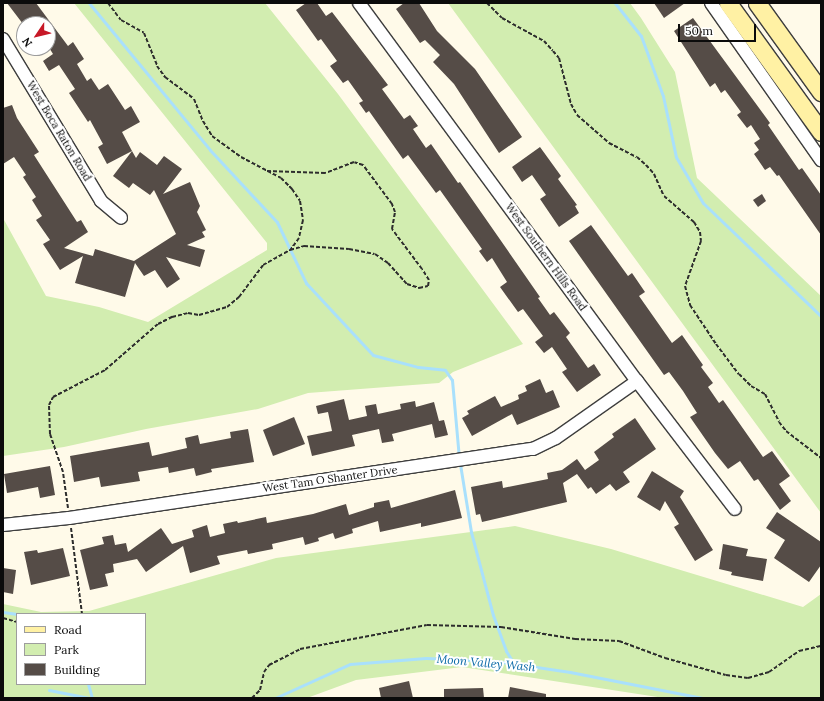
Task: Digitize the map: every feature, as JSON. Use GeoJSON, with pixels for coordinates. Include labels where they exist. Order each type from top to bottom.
{"type":"FeatureCollection","features":[{"type":"Feature","properties":{"kind":"main road"},"geometry":{"type":"LineString","coordinates":[[728,3],[821,132]]}},
{"type":"Feature","properties":{"kind":"main road"},"geometry":{"type":"LineString","coordinates":[[758,3],[821,92]]}},
{"type":"Feature","properties":{"kind":"street","name":"West Southern Hills Road"},"geometry":{"type":"LineString","coordinates":[[359,3],[637,381],[735,509]]}},
{"type":"Feature","properties":{"kind":"street"},"geometry":{"type":"LineString","coordinates":[[711,3],[821,160]]}},
{"type":"Feature","properties":{"kind":"street","name":"West Boca Raton Road"},"geometry":{"type":"LineString","coordinates":[[3,40],[101,201],[121,218]]}},
{"type":"Feature","properties":{"kind":"street","name":"West Tam O Shanter Drive"},"geometry":{"type":"LineString","coordinates":[[3,525],[69,518],[533,449],[556,438],[637,381]]}},
{"type":"Feature","properties":{"kind":"path"},"geometry":{"type":"LineString","coordinates":[[108,3],[121,20],[144,34],[157,66],[165,77],[194,99],[203,121],[212,136],[241,157],[267,171],[292,188],[300,202],[303,220],[299,238],[290,250]]}},
{"type":"Feature","properties":{"kind":"path"},"geometry":{"type":"LineString","coordinates":[[486,3],[502,18],[544,41],[559,58],[571,104],[578,115],[609,143],[637,157],[646,164],[654,174],[664,196],[694,222],[700,232],[701,241],[684,286],[690,305],[739,374],[751,386],[765,394],[779,422],[786,431],[821,458]]}},
{"type":"Feature","properties":{"kind":"path"},"geometry":{"type":"LineString","coordinates":[[82,613],[63,472],[50,434],[49,405],[53,397],[105,370],[158,324],[172,316],[188,313],[199,315],[227,306],[239,297],[263,265],[290,250],[324,246],[375,254],[388,262],[407,284],[419,288],[428,286],[429,280],[392,229],[395,212],[392,204],[363,165],[354,162],[325,173],[267,171]]}},
{"type":"Feature","properties":{"kind":"path"},"geometry":{"type":"LineString","coordinates":[[3,618],[16,622]]}},
{"type":"Feature","properties":{"kind":"path"},"geometry":{"type":"LineString","coordinates":[[252,698],[260,690],[264,672],[269,665],[300,649],[427,624],[501,627],[575,639],[619,642],[665,658],[726,675],[748,678],[769,672],[799,651],[821,646]]}},
{"type":"Feature","properties":{"kind":"green space"},"geometry":{"type":"Polygon","coordinates":[[[74,3],[265,3],[338,94],[523,344],[453,372],[439,383],[308,393],[258,409],[146,429],[64,447],[3,456],[3,218],[46,296],[99,307],[148,322],[267,250],[267,243],[74,3]]]}},
{"type":"Feature","properties":{"kind":"green space"},"geometry":{"type":"Polygon","coordinates":[[[448,3],[630,3],[641,18],[675,72],[697,178],[821,296],[821,513],[448,3]]]}},
{"type":"Feature","properties":{"kind":"green space"},"geometry":{"type":"Polygon","coordinates":[[[515,526],[611,549],[803,607],[821,594],[821,698],[664,698],[462,667],[356,680],[307,698],[3,698],[3,604],[41,612],[89,611],[276,558],[515,526]]]}},
{"type":"Feature","properties":{"kind":"building"},"geometry":{"type":"Polygon","coordinates":[[[7,3],[36,3],[46,16],[17,16],[7,3]]]}},
{"type":"Feature","properties":{"kind":"building"},"geometry":{"type":"Polygon","coordinates":[[[306,3],[317,3],[326,16],[332,12],[388,85],[382,89],[404,119],[410,115],[418,126],[413,129],[426,148],[431,144],[458,183],[460,182],[540,297],[538,298],[550,315],[554,312],[570,333],[566,337],[588,368],[594,364],[601,375],[577,392],[562,372],[567,369],[552,347],[544,353],[535,342],[543,336],[523,309],[518,312],[500,287],[507,282],[492,258],[487,262],[479,251],[482,249],[440,190],[436,193],[408,155],[403,159],[369,111],[366,113],[359,103],[363,101],[348,80],[343,83],[330,66],[337,61],[321,39],[318,41],[296,10],[306,3]]]}},
{"type":"Feature","properties":{"kind":"building"},"geometry":{"type":"Polygon","coordinates":[[[404,3],[419,3],[437,31],[475,69],[522,137],[499,153],[454,84],[433,62],[440,55],[425,40],[420,43],[396,9],[404,3]]]}},
{"type":"Feature","properties":{"kind":"building"},"geometry":{"type":"Polygon","coordinates":[[[654,3],[685,3],[664,18],[654,3]]]}},
{"type":"Feature","properties":{"kind":"building"},"geometry":{"type":"Polygon","coordinates":[[[693,18],[770,123],[768,125],[799,170],[802,168],[821,195],[821,235],[779,175],[777,176],[770,167],[765,170],[754,154],[759,150],[754,143],[760,139],[751,125],[747,128],[737,115],[741,112],[725,90],[721,93],[715,83],[710,87],[674,31],[693,18]]]}},
{"type":"Feature","properties":{"kind":"building"},"geometry":{"type":"Polygon","coordinates":[[[56,30],[68,46],[73,42],[84,59],[77,64],[87,81],[91,78],[99,90],[108,84],[125,110],[131,106],[140,122],[122,132],[132,151],[107,164],[98,147],[103,144],[90,120],[88,122],[69,93],[75,89],[59,65],[49,71],[43,61],[50,56],[56,56],[56,30]]]}},
{"type":"Feature","properties":{"kind":"building"},"geometry":{"type":"Polygon","coordinates":[[[12,105],[17,118],[39,152],[34,155],[77,222],[81,220],[88,232],[64,248],[93,256],[95,249],[134,261],[176,234],[154,190],[150,195],[133,183],[129,188],[113,176],[132,151],[136,158],[140,152],[157,165],[164,156],[182,169],[163,194],[190,182],[200,206],[197,212],[206,230],[202,232],[205,237],[187,245],[205,250],[200,267],[166,257],[180,279],[167,288],[155,270],[144,276],[135,263],[125,297],[75,283],[83,256],[60,270],[43,244],[50,240],[36,220],[42,216],[32,200],[36,197],[23,177],[26,175],[14,157],[3,164],[3,108],[12,105]]]}},
{"type":"Feature","properties":{"kind":"building"},"geometry":{"type":"Polygon","coordinates":[[[540,147],[561,176],[558,179],[577,205],[575,206],[579,213],[559,227],[540,199],[546,195],[532,175],[522,182],[512,167],[540,147]]]}},
{"type":"Feature","properties":{"kind":"building"},"geometry":{"type":"Polygon","coordinates":[[[762,194],[766,201],[758,207],[753,200],[762,194]]]}},
{"type":"Feature","properties":{"kind":"building"},"geometry":{"type":"Polygon","coordinates":[[[591,225],[628,276],[632,273],[645,292],[639,296],[672,343],[682,335],[703,365],[701,367],[713,383],[708,387],[719,403],[723,400],[763,457],[772,451],[790,476],[779,484],[791,501],[780,510],[758,479],[754,481],[740,461],[728,469],[715,453],[690,417],[697,413],[683,391],[669,372],[664,375],[569,241],[591,225]]]}},
{"type":"Feature","properties":{"kind":"building"},"geometry":{"type":"Polygon","coordinates":[[[540,379],[546,393],[553,390],[560,407],[517,425],[512,414],[472,436],[462,418],[469,414],[467,411],[495,396],[501,407],[519,399],[518,395],[527,391],[525,386],[540,379]]]}},
{"type":"Feature","properties":{"kind":"building"},"geometry":{"type":"Polygon","coordinates":[[[344,399],[349,420],[367,416],[365,406],[376,404],[378,414],[401,409],[400,404],[415,401],[416,407],[434,402],[439,421],[444,420],[448,435],[435,438],[432,424],[392,434],[394,441],[382,443],[379,429],[352,435],[355,446],[312,456],[307,436],[332,431],[328,412],[318,414],[316,406],[344,399]]]}},
{"type":"Feature","properties":{"kind":"building"},"geometry":{"type":"Polygon","coordinates":[[[294,417],[305,444],[273,456],[263,430],[294,417]]]}},
{"type":"Feature","properties":{"kind":"building"},"geometry":{"type":"Polygon","coordinates":[[[635,418],[656,449],[623,472],[630,482],[616,491],[610,484],[596,494],[591,487],[588,489],[577,474],[563,483],[567,502],[482,522],[480,514],[476,515],[471,487],[502,481],[503,488],[548,479],[547,473],[562,470],[577,459],[585,470],[599,460],[594,452],[614,437],[612,434],[635,418]]]}},
{"type":"Feature","properties":{"kind":"building"},"geometry":{"type":"Polygon","coordinates":[[[248,429],[254,462],[211,469],[212,472],[196,476],[194,468],[169,473],[168,467],[138,472],[140,481],[101,487],[99,477],[74,482],[70,456],[149,442],[152,456],[187,448],[185,438],[198,435],[200,444],[231,438],[230,432],[248,429]]]}},
{"type":"Feature","properties":{"kind":"building"},"geometry":{"type":"Polygon","coordinates":[[[50,466],[55,495],[40,498],[38,487],[7,493],[4,474],[50,466]]]}},
{"type":"Feature","properties":{"kind":"building"},"geometry":{"type":"Polygon","coordinates":[[[652,471],[684,491],[680,497],[713,550],[695,561],[674,527],[679,524],[665,501],[660,511],[637,497],[652,471]]]}},
{"type":"Feature","properties":{"kind":"building"},"geometry":{"type":"Polygon","coordinates":[[[455,490],[462,518],[421,527],[421,523],[380,532],[378,521],[352,529],[353,533],[335,539],[333,533],[318,538],[319,541],[305,545],[303,537],[272,544],[273,549],[248,554],[247,550],[217,556],[220,564],[190,573],[183,546],[146,572],[137,559],[113,564],[114,572],[105,574],[108,586],[90,590],[80,550],[104,544],[102,537],[113,535],[115,545],[126,543],[128,552],[161,528],[172,544],[194,537],[192,530],[207,525],[210,537],[225,533],[223,524],[237,521],[238,523],[266,517],[267,523],[313,514],[346,504],[349,515],[374,507],[374,503],[389,500],[391,508],[455,490]]]}},
{"type":"Feature","properties":{"kind":"building"},"geometry":{"type":"Polygon","coordinates":[[[777,512],[821,542],[821,565],[809,582],[774,558],[785,540],[766,528],[777,512]]]}},
{"type":"Feature","properties":{"kind":"building"},"geometry":{"type":"Polygon","coordinates":[[[723,544],[748,549],[746,556],[767,559],[763,581],[731,575],[732,572],[719,569],[723,544]]]}},
{"type":"Feature","properties":{"kind":"building"},"geometry":{"type":"Polygon","coordinates":[[[63,548],[70,576],[31,585],[24,552],[37,550],[38,553],[63,548]]]}},
{"type":"Feature","properties":{"kind":"building"},"geometry":{"type":"Polygon","coordinates":[[[3,568],[16,570],[13,594],[3,592],[3,568]]]}},
{"type":"Feature","properties":{"kind":"building"},"geometry":{"type":"Polygon","coordinates":[[[409,681],[413,698],[381,698],[379,688],[409,681]]]}},
{"type":"Feature","properties":{"kind":"building"},"geometry":{"type":"Polygon","coordinates":[[[510,687],[546,694],[546,698],[508,698],[510,687]]]}},
{"type":"Feature","properties":{"kind":"building"},"geometry":{"type":"Polygon","coordinates":[[[483,688],[484,698],[444,698],[444,689],[483,688]]]}},
{"type":"Feature","properties":{"kind":"waterway"},"geometry":{"type":"LineString","coordinates":[[89,3],[210,150],[277,222],[306,283],[373,355],[418,367],[445,370],[452,380],[459,458]]}},
{"type":"Feature","properties":{"kind":"waterway"},"geometry":{"type":"LineString","coordinates":[[615,3],[641,36],[663,96],[676,157],[703,203],[821,316]]}},
{"type":"Feature","properties":{"kind":"waterway"},"geometry":{"type":"LineString","coordinates":[[460,464],[471,532],[493,615],[506,651],[514,664]]}},
{"type":"Feature","properties":{"kind":"waterway","name":"Moon Valley Wash"},"geometry":{"type":"LineString","coordinates":[[3,612],[16,614]]}},
{"type":"Feature","properties":{"kind":"waterway","name":"Moon Valley Wash"},"geometry":{"type":"LineString","coordinates":[[275,698],[350,664],[426,658],[495,661],[570,672],[702,698]]}},
{"type":"Feature","properties":{"kind":"waterway","name":"Moon Valley Wash"},"geometry":{"type":"LineString","coordinates":[[88,685],[92,698]]}},
{"type":"Feature","properties":{"kind":"waterway","name":"Moon Valley Wash"},"geometry":{"type":"LineString","coordinates":[[49,690],[89,698]]}}]}
